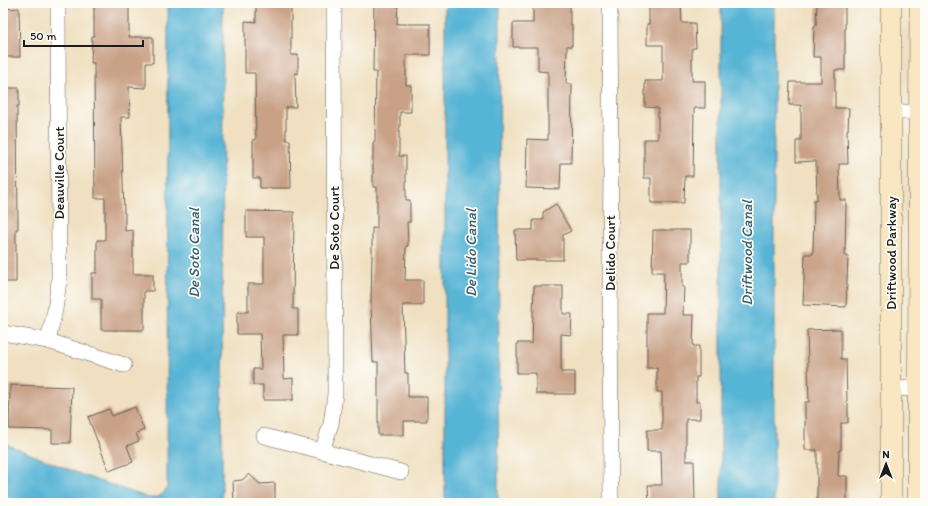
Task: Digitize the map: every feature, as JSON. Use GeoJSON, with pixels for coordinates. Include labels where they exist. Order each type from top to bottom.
{"type":"FeatureCollection","features":[{"type":"Feature","properties":{"kind":"street","name":"Deauville Court"},"geometry":{"type":"LineString","coordinates":[[48,341],[55,310],[59,281],[58,3]]}},
{"type":"Feature","properties":{"kind":"street","name":"De Soto Court"},"geometry":{"type":"LineString","coordinates":[[322,451],[331,424],[335,394],[334,3]]}},
{"type":"Feature","properties":{"kind":"street","name":"Delido Court"},"geometry":{"type":"LineString","coordinates":[[610,3],[611,503]]}},
{"type":"Feature","properties":{"kind":"street","name":"Driftwood Parkway"},"geometry":{"type":"LineString","coordinates":[[891,3],[891,503]]}},
{"type":"Feature","properties":{"kind":"street","name":"Driftwood Parkway"},"geometry":{"type":"LineString","coordinates":[[918,503],[922,388],[922,112],[920,3]]}},
{"type":"Feature","properties":{"kind":"street"},"geometry":{"type":"LineString","coordinates":[[891,112],[922,112]]}},
{"type":"Feature","properties":{"kind":"street"},"geometry":{"type":"LineString","coordinates":[[3,333],[48,341],[124,365]]}},
{"type":"Feature","properties":{"kind":"street"},"geometry":{"type":"LineString","coordinates":[[891,389],[922,388]]}},
{"type":"Feature","properties":{"kind":"street"},"geometry":{"type":"LineString","coordinates":[[264,436],[401,472]]}},
{"type":"Feature","properties":{"kind":"water","name":"De Soto Canal"},"geometry":{"type":"Polygon","coordinates":[[[168,3],[223,3],[222,503],[3,503],[3,443],[85,476],[149,498],[160,496],[164,493],[167,487],[168,3]]]}},
{"type":"Feature","properties":{"kind":"water","name":"De Lido Canal"},"geometry":{"type":"Polygon","coordinates":[[[445,3],[500,3],[498,503],[445,503],[445,3]]]}},
{"type":"Feature","properties":{"kind":"water","name":"Driftwood Canal"},"geometry":{"type":"Polygon","coordinates":[[[721,3],[774,3],[774,503],[721,503],[721,3]]]}},
{"type":"Feature","properties":{"kind":"building"},"geometry":{"type":"Polygon","coordinates":[[[94,3],[129,3],[129,37],[153,37],[153,63],[146,63],[146,88],[129,87],[130,117],[121,117],[125,231],[133,230],[133,274],[153,274],[153,291],[144,291],[144,330],[101,330],[101,299],[92,299],[92,273],[97,273],[97,240],[105,240],[105,198],[95,198],[94,63],[91,63],[92,36],[94,36],[94,3]]]}},
{"type":"Feature","properties":{"kind":"building"},"geometry":{"type":"Polygon","coordinates":[[[256,3],[291,3],[291,55],[298,55],[298,74],[295,73],[296,107],[286,107],[286,140],[290,140],[291,188],[260,188],[260,178],[253,178],[253,140],[256,140],[255,73],[245,73],[245,21],[256,22],[256,3]]]}},
{"type":"Feature","properties":{"kind":"building"},"geometry":{"type":"Polygon","coordinates":[[[374,3],[398,3],[397,24],[430,24],[430,55],[406,55],[406,85],[411,85],[411,112],[400,112],[399,156],[406,156],[406,200],[410,200],[410,222],[407,222],[408,246],[406,246],[405,280],[423,280],[423,305],[403,305],[405,373],[408,373],[408,397],[427,397],[427,421],[404,421],[404,435],[378,435],[378,362],[373,362],[371,304],[372,228],[377,228],[377,187],[373,187],[376,72],[373,72],[374,3]]]}},
{"type":"Feature","properties":{"kind":"building"},"geometry":{"type":"Polygon","coordinates":[[[533,3],[570,3],[572,46],[567,46],[566,84],[572,84],[571,163],[561,163],[560,189],[526,188],[527,139],[548,140],[548,72],[538,71],[538,47],[513,47],[513,23],[533,23],[533,3]]]}},
{"type":"Feature","properties":{"kind":"building"},"geometry":{"type":"Polygon","coordinates":[[[649,3],[681,3],[682,23],[695,23],[696,48],[692,48],[692,81],[705,81],[705,108],[694,108],[693,176],[685,176],[684,203],[651,203],[651,178],[644,178],[644,139],[658,139],[658,108],[645,107],[645,81],[663,81],[663,45],[647,45],[649,3]]]}},
{"type":"Feature","properties":{"kind":"building"},"geometry":{"type":"Polygon","coordinates":[[[817,3],[845,3],[845,70],[835,70],[835,108],[849,108],[847,130],[848,164],[839,164],[840,200],[846,200],[845,256],[848,256],[846,307],[803,305],[805,254],[813,254],[814,200],[817,200],[816,161],[796,162],[796,141],[801,141],[801,105],[789,105],[790,82],[821,82],[821,57],[813,57],[814,26],[816,26],[817,3]]]}},
{"type":"Feature","properties":{"kind":"building"},"geometry":{"type":"Polygon","coordinates":[[[19,8],[20,57],[3,57],[3,9],[19,8]]]}},
{"type":"Feature","properties":{"kind":"building"},"geometry":{"type":"Polygon","coordinates":[[[3,88],[19,88],[19,106],[17,106],[18,229],[16,229],[16,282],[3,282],[3,88]]]}},
{"type":"Feature","properties":{"kind":"building"},"geometry":{"type":"Polygon","coordinates":[[[556,204],[571,231],[563,235],[563,260],[516,260],[515,230],[533,230],[533,220],[543,220],[543,212],[556,204]]]}},
{"type":"Feature","properties":{"kind":"building"},"geometry":{"type":"Polygon","coordinates":[[[246,211],[294,212],[293,309],[298,309],[298,335],[283,335],[284,379],[293,378],[293,400],[263,400],[263,385],[253,385],[253,369],[261,369],[260,334],[237,334],[237,312],[248,312],[248,284],[264,284],[264,237],[246,237],[246,211]]]}},
{"type":"Feature","properties":{"kind":"building"},"geometry":{"type":"Polygon","coordinates":[[[653,230],[690,230],[690,262],[682,262],[682,287],[684,287],[683,315],[694,315],[693,346],[699,346],[699,377],[696,377],[696,402],[700,402],[700,419],[686,419],[686,461],[694,461],[695,503],[649,503],[648,485],[662,485],[661,451],[647,451],[647,430],[662,430],[662,392],[657,392],[657,368],[647,368],[647,313],[663,313],[664,272],[652,272],[653,230]]]}},
{"type":"Feature","properties":{"kind":"building"},"geometry":{"type":"Polygon","coordinates":[[[534,286],[563,286],[563,314],[572,314],[571,335],[561,334],[561,372],[575,372],[575,394],[536,394],[536,373],[517,373],[517,343],[532,343],[534,286]]]}},
{"type":"Feature","properties":{"kind":"building"},"geometry":{"type":"Polygon","coordinates":[[[841,329],[841,359],[846,359],[848,423],[841,423],[841,450],[839,450],[838,476],[847,476],[847,503],[817,503],[817,450],[805,450],[805,402],[809,402],[807,330],[841,329]]]}},
{"type":"Feature","properties":{"kind":"building"},"geometry":{"type":"Polygon","coordinates":[[[10,385],[72,387],[70,443],[52,443],[52,430],[9,429],[10,385]]]}},
{"type":"Feature","properties":{"kind":"building"},"geometry":{"type":"Polygon","coordinates":[[[135,407],[144,430],[136,433],[139,441],[127,446],[133,462],[109,471],[88,417],[109,409],[112,416],[135,407]]]}},
{"type":"Feature","properties":{"kind":"building"},"geometry":{"type":"Polygon","coordinates":[[[249,474],[260,484],[275,483],[275,503],[234,503],[233,481],[242,480],[249,474]]]}}]}
